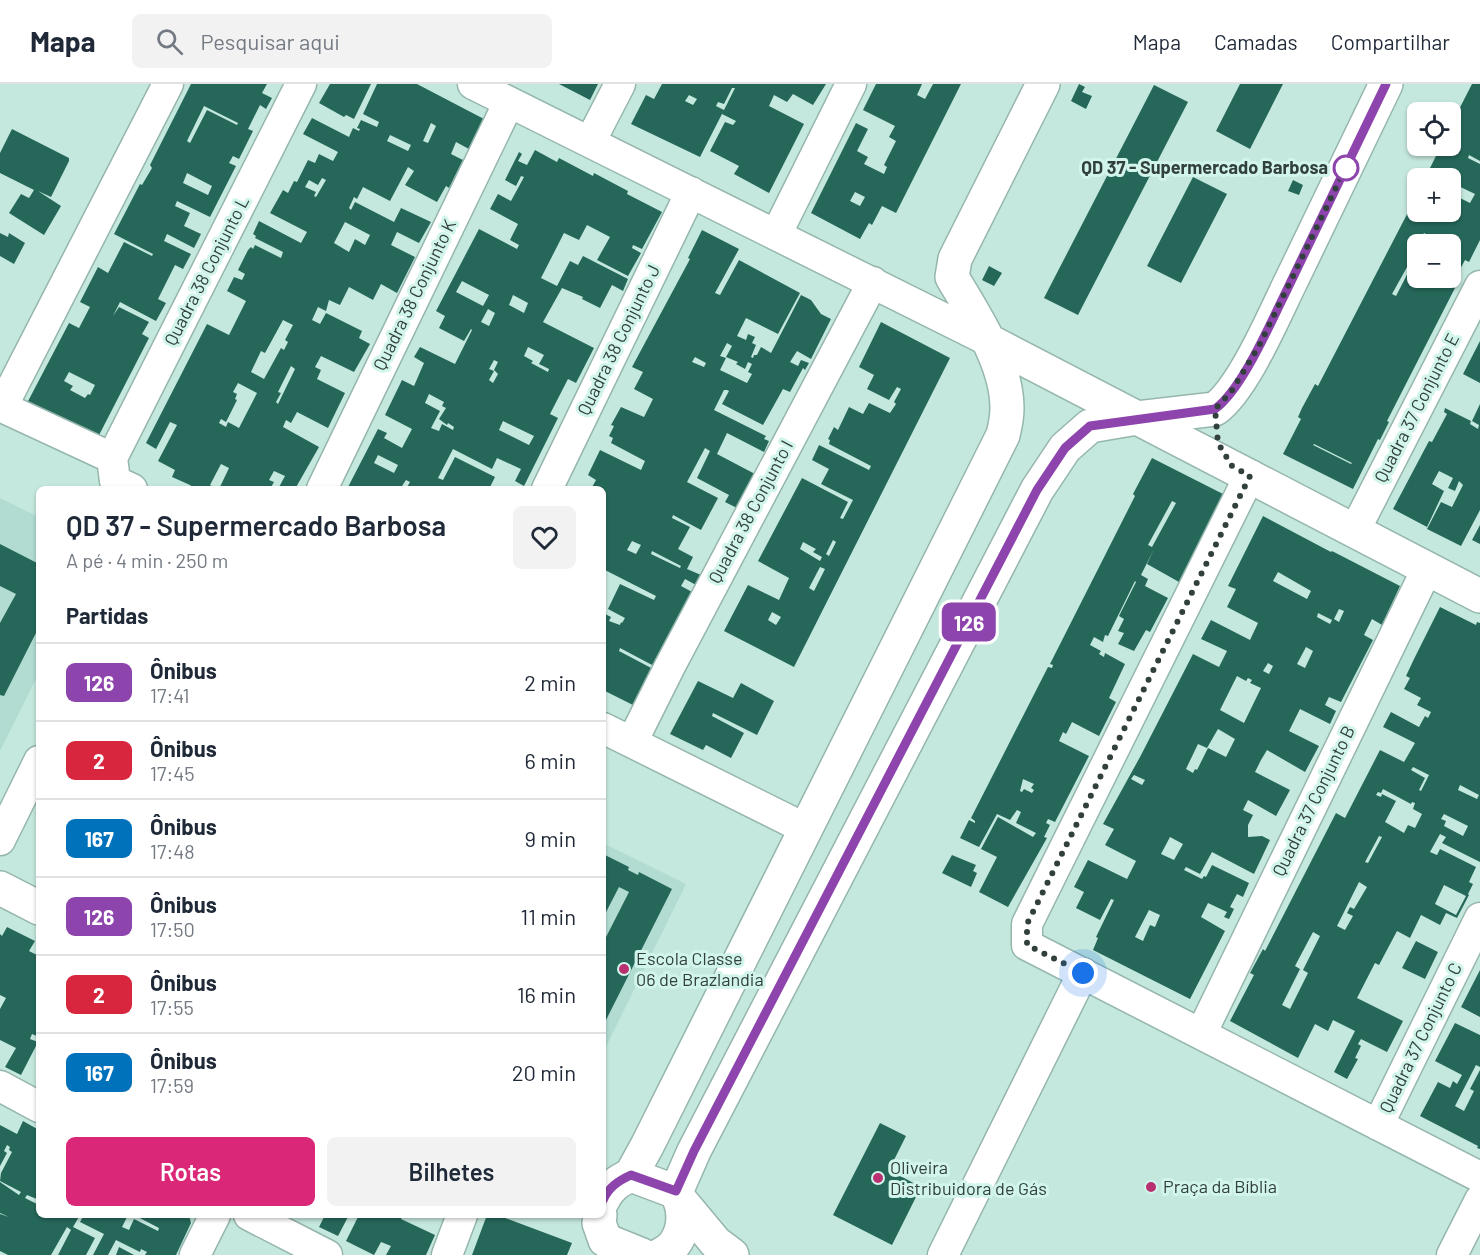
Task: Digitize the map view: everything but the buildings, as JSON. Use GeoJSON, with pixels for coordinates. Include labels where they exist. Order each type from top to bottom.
{"type":"FeatureCollection","features":[{"type":"Feature","properties":{"kind":"street"},"geometry":{"type":"LineString","coordinates":[[126,486],[115,481],[112,458],[2,407],[168,84]]}},
{"type":"Feature","properties":{"kind":"street","name":"Quadra 38 Conjunto L"},"geometry":{"type":"LineString","coordinates":[[112,458],[301,84]]}},
{"type":"Feature","properties":{"kind":"street"},"geometry":{"type":"LineString","coordinates":[[473,84],[989,341],[1480,596]]}},
{"type":"Feature","properties":{"kind":"street"},"geometry":{"type":"LineString","coordinates":[[590,142],[620,84]]}},
{"type":"Feature","properties":{"kind":"street"},"geometry":{"type":"LineString","coordinates":[[776,235],[851,84]]}},
{"type":"Feature","properties":{"kind":"street"},"geometry":{"type":"LineString","coordinates":[[606,1209],[806,829],[1003,435],[1007,408],[1004,384],[989,341],[952,277],[955,259],[1043,84]]}},
{"type":"Feature","properties":{"kind":"street"},"geometry":{"type":"LineString","coordinates":[[606,1209],[661,1255],[678,1239],[684,1221],[679,1196],[694,1151],[1037,490],[1065,448],[1090,426],[1215,409],[1231,392],[1259,346],[1386,84]]}},
{"type":"Feature","properties":{"kind":"street","name":"Quadra 38 Conjunto K"},"geometry":{"type":"LineString","coordinates":[[323,486],[509,102]]}},
{"type":"Feature","properties":{"kind":"street","name":"Quadra 38 Conjunto J"},"geometry":{"type":"LineString","coordinates":[[548,486],[691,192]]}},
{"type":"Feature","properties":{"kind":"street"},"geometry":{"type":"LineString","coordinates":[[882,287],[923,291],[952,277]]}},
{"type":"Feature","properties":{"kind":"street","name":"Quadra 37 Conjunto E"},"geometry":{"type":"LineString","coordinates":[[1354,530],[1480,286]]}},
{"type":"Feature","properties":{"kind":"street","name":"Quadra 38 Conjunto I"},"geometry":{"type":"LineString","coordinates":[[632,742],[670,666],[882,287]]}},
{"type":"Feature","properties":{"kind":"street"},"geometry":{"type":"LineString","coordinates":[[1215,409],[1218,443],[1241,471]]}},
{"type":"Feature","properties":{"kind":"street"},"geometry":{"type":"LineString","coordinates":[[1241,471],[1027,924],[1027,945],[1480,1177]]}},
{"type":"Feature","properties":{"kind":"street","name":"Quadra 37 Conjunto B"},"geometry":{"type":"LineString","coordinates":[[1201,1034],[1427,569]]}},
{"type":"Feature","properties":{"kind":"street"},"geometry":{"type":"LineString","coordinates":[[918,606],[965,629]]}},
{"type":"Feature","properties":{"kind":"street"},"geometry":{"type":"LineString","coordinates":[[606,729],[806,829]]}},
{"type":"Feature","properties":{"kind":"street"},"geometry":{"type":"LineString","coordinates":[[0,840],[36,766]]}},
{"type":"Feature","properties":{"kind":"street"},"geometry":{"type":"LineString","coordinates":[[0,888],[36,906]]}},
{"type":"Feature","properties":{"kind":"street","name":"Quadra 37 Conjunto C"},"geometry":{"type":"LineString","coordinates":[[1378,1125],[1480,918]]}},
{"type":"Feature","properties":{"kind":"street"},"geometry":{"type":"LineString","coordinates":[[943,1255],[1083,973]]}},
{"type":"Feature","properties":{"kind":"street"},"geometry":{"type":"LineString","coordinates":[[0,1086],[36,1105]]}},
{"type":"Feature","properties":{"kind":"street"},"geometry":{"type":"LineString","coordinates":[[606,1209],[679,1196]]}},
{"type":"Feature","properties":{"kind":"street"},"geometry":{"type":"LineString","coordinates":[[679,1196],[716,1243],[732,1255]]}},
{"type":"Feature","properties":{"kind":"street"},"geometry":{"type":"LineString","coordinates":[[1452,1255],[1480,1200]]}},
{"type":"Feature","properties":{"kind":"street"},"geometry":{"type":"LineString","coordinates":[[195,1255],[214,1218]]}},
{"type":"Feature","properties":{"kind":"street"},"geometry":{"type":"LineString","coordinates":[[255,1218],[327,1255]]}},
{"type":"Feature","properties":{"kind":"street"},"geometry":{"type":"LineString","coordinates":[[447,1255],[461,1218]]}},
{"type":"Feature","properties":{"kind":"shaded area"},"geometry":{"type":"Polygon","coordinates":[[[0,498],[36,516],[36,679],[0,751],[0,498]]]}},
{"type":"Feature","properties":{"kind":"shaded area","name":"Escola Classe 06 de Brazlandia"},"geometry":{"type":"Polygon","coordinates":[[[606,844],[686,884],[606,1047],[606,844]]]}},
{"type":"Feature","properties":{"kind":"bus line","name":"126"},"geometry":{"type":"LineString","coordinates":[[606,1193],[620,1180],[631,1175],[676,1191],[694,1151],[1037,490],[1065,448],[1090,426],[1215,409],[1221,404],[1259,346],[1386,84]]}},
{"type":"Feature","properties":{"kind":"place","name":"QD 37 - Supermercado Barbosa"},"geometry":{"type":"Point","coordinates":[1346,168]}},
{"type":"Feature","properties":{"kind":"place","name":"Escola Classe 06 de Brazlandia"},"geometry":{"type":"Point","coordinates":[624,969]}},
{"type":"Feature","properties":{"kind":"place","name":"Oliveira Distribuidora de Gás"},"geometry":{"type":"Point","coordinates":[878,1178]}},
{"type":"Feature","properties":{"kind":"place","name":"Praça da Bíblia"},"geometry":{"type":"Point","coordinates":[1151,1187]}},
{"type":"Feature","properties":{"kind":"route"},"geometry":{"type":"LineString","coordinates":[[1083,973],[1027,945],[1027,924],[1250,476],[1232,466],[1218,443],[1215,409],[1231,392],[1259,346],[1347,165],[1346,168]]}}]}
